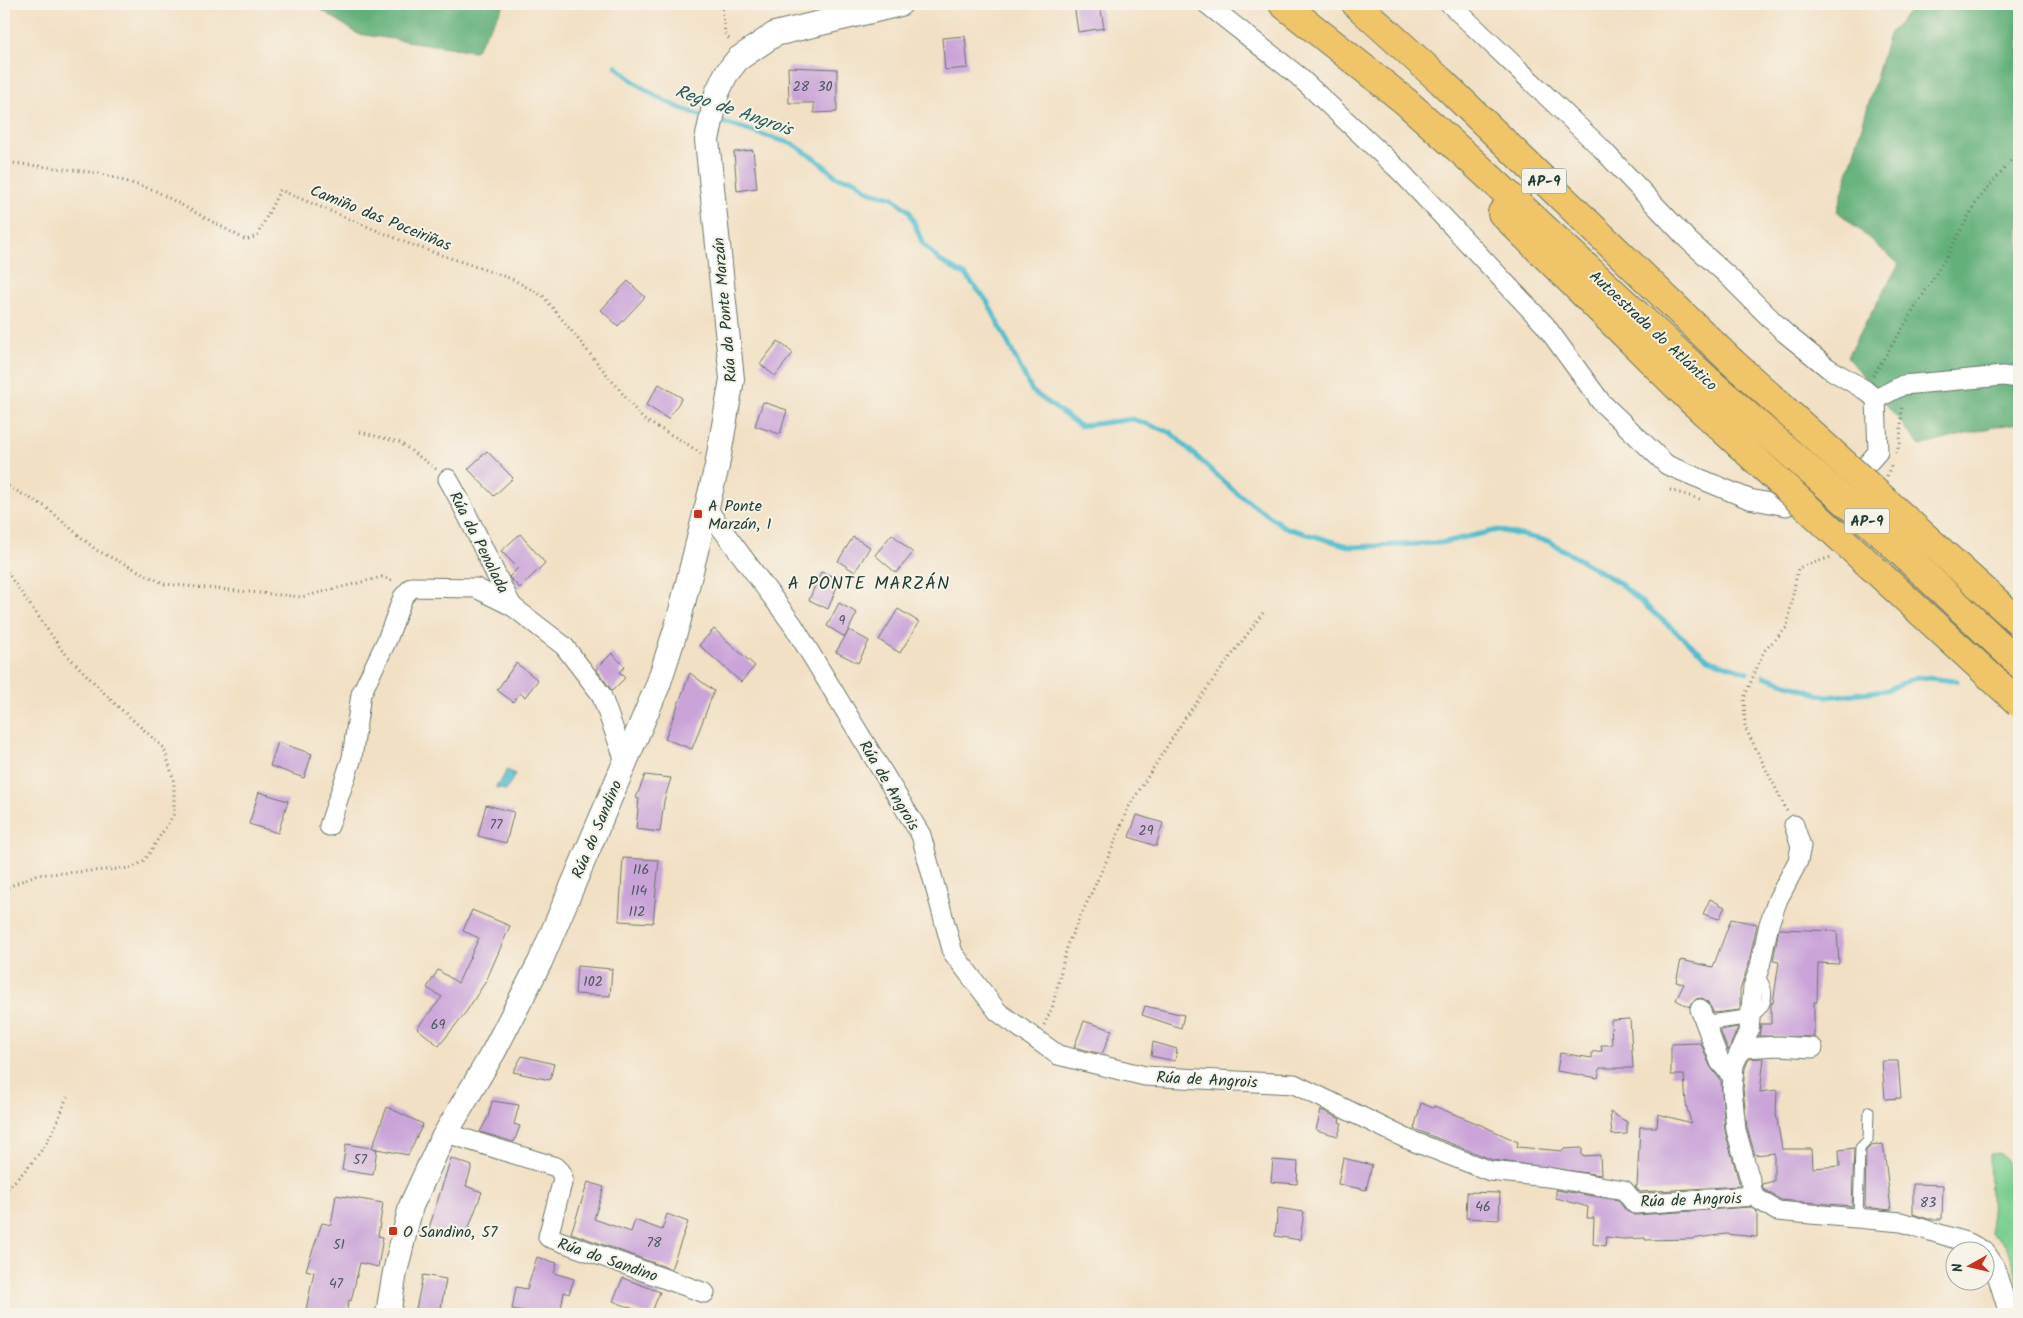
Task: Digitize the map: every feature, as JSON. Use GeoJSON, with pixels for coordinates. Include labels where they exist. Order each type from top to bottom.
{"type":"FeatureCollection","features":[{"type":"Feature","properties":{"kind":"highway","name":"Autoestrada do Atlántico"},"geometry":{"type":"LineString","coordinates":[[1283,4],[1404,101],[1473,162],[1702,392],[1883,535],[2019,663]]}},
{"type":"Feature","properties":{"kind":"highway","name":"Autoestrada do Atlántico"},"geometry":{"type":"LineString","coordinates":[[1356,4],[1441,81],[1730,360],[2019,622]]}},
{"type":"Feature","properties":{"kind":"highway"},"geometry":{"type":"LineString","coordinates":[[1702,392],[2019,703]]}},
{"type":"Feature","properties":{"kind":"street"},"geometry":{"type":"LineString","coordinates":[[744,53],[767,38],[786,30],[900,4]]}},
{"type":"Feature","properties":{"kind":"street"},"geometry":{"type":"LineString","coordinates":[[1207,4],[1297,75],[1401,172],[1545,325],[1601,402],[1667,465],[1749,499],[1786,506],[1846,488],[1878,452],[1871,394]]}},
{"type":"Feature","properties":{"kind":"street"},"geometry":{"type":"LineString","coordinates":[[1450,4],[1600,148],[1689,241],[1785,333],[1828,368],[1871,394],[1903,385],[2003,376],[2019,378]]}},
{"type":"Feature","properties":{"kind":"street","name":"Rúa da Ponte Marzán"},"geometry":{"type":"LineString","coordinates":[[707,509],[730,398],[732,365],[707,140],[717,93],[726,74],[744,53]]}},
{"type":"Feature","properties":{"kind":"street","name":"Rúa da Penalada"},"geometry":{"type":"LineString","coordinates":[[448,479],[469,514],[491,569],[512,606]]}},
{"type":"Feature","properties":{"kind":"street","name":"Rúa do Sandino"},"geometry":{"type":"LineString","coordinates":[[388,1314],[395,1272],[412,1206],[446,1133],[494,1051],[540,962],[658,685],[678,623],[707,509]]}},
{"type":"Feature","properties":{"kind":"street","name":"Rúa de Angrois"},"geometry":{"type":"LineString","coordinates":[[707,509],[793,624],[921,835],[953,953],[998,1012],[1058,1055],[1145,1076],[1294,1084],[1408,1139],[1490,1171],[1547,1177],[1624,1190],[1635,1204],[1753,1196],[1777,1210],[1901,1222],[1958,1240]]}},
{"type":"Feature","properties":{"kind":"street"},"geometry":{"type":"LineString","coordinates":[[329,826],[352,758],[360,694],[387,640],[403,597],[412,587]]}},
{"type":"Feature","properties":{"kind":"street","name":"Rúa da Penalada"},"geometry":{"type":"LineString","coordinates":[[412,587],[476,588],[512,606],[564,646],[601,694],[625,762]]}},
{"type":"Feature","properties":{"kind":"street"},"geometry":{"type":"LineString","coordinates":[[1753,1196],[1750,1177],[1736,1130],[1734,1065],[1743,1048],[1749,1030],[1753,987],[1769,924],[1778,900],[1798,861],[1801,846],[1794,825]]}},
{"type":"Feature","properties":{"kind":"street"},"geometry":{"type":"LineString","coordinates":[[1733,1077],[1720,1062],[1703,1016],[1750,1017]]}},
{"type":"Feature","properties":{"kind":"street"},"geometry":{"type":"LineString","coordinates":[[1743,1048],[1778,1046],[1813,1048]]}},
{"type":"Feature","properties":{"kind":"street","name":"Rúa do Sandino"},"geometry":{"type":"LineString","coordinates":[[446,1133],[539,1160],[556,1167],[561,1172],[563,1179],[548,1238],[705,1293]]}},
{"type":"Feature","properties":{"kind":"street"},"geometry":{"type":"LineString","coordinates":[[1996,1270],[2009,1314]]}},
{"type":"Feature","properties":{"kind":"lane"},"geometry":{"type":"LineString","coordinates":[[1858,1218],[1860,1148],[1868,1140],[1869,1110]]}},
{"type":"Feature","properties":{"kind":"path"},"geometry":{"type":"LineString","coordinates":[[722,4],[725,34],[744,53]]}},
{"type":"Feature","properties":{"kind":"path"},"geometry":{"type":"LineString","coordinates":[[1871,394],[1977,201],[2019,151]]}},
{"type":"Feature","properties":{"kind":"path","name":"Camiño das Poceiriñas"},"geometry":{"type":"LineString","coordinates":[[4,162],[98,173],[154,190],[246,240],[257,236],[280,190],[412,245],[512,279],[543,296],[643,419],[686,443],[717,466]]}},
{"type":"Feature","properties":{"kind":"path"},"geometry":{"type":"LineString","coordinates":[[360,432],[399,442],[448,479]]}},
{"type":"Feature","properties":{"kind":"path"},"geometry":{"type":"LineString","coordinates":[[4,484],[46,506],[96,550],[165,584],[302,597],[382,577],[412,587]]}},
{"type":"Feature","properties":{"kind":"path"},"geometry":{"type":"LineString","coordinates":[[1794,825],[1745,727],[1744,698],[1764,651],[1787,627],[1798,568],[1836,555]]}},
{"type":"Feature","properties":{"kind":"path"},"geometry":{"type":"LineString","coordinates":[[4,568],[62,650],[113,702],[164,748],[174,781],[174,814],[145,860],[132,868],[35,875],[4,889]]}},
{"type":"Feature","properties":{"kind":"path"},"geometry":{"type":"LineString","coordinates":[[1037,1039],[1052,1008],[1068,943],[1112,849],[1128,808],[1185,718],[1263,613]]}},
{"type":"Feature","properties":{"kind":"path"},"geometry":{"type":"LineString","coordinates":[[4,1192],[43,1151],[54,1131],[67,1097]]}},
{"type":"Feature","properties":{"kind":"green space"},"geometry":{"type":"Polygon","coordinates":[[[313,4],[505,4],[475,51],[358,34],[313,4]]]}},
{"type":"Feature","properties":{"kind":"green space"},"geometry":{"type":"Polygon","coordinates":[[[1916,4],[2019,4],[2019,423],[1993,427],[1920,446],[1847,356],[1899,264],[1837,211],[1889,34],[1916,4]]]}},
{"type":"Feature","properties":{"kind":"green space"},"geometry":{"type":"Polygon","coordinates":[[[2001,1153],[2006,1159],[2019,1262],[2019,1304],[2014,1264],[2006,1246],[2000,1239],[1991,1234],[1989,1154],[2001,1153]]]}},
{"type":"Feature","properties":{"kind":"water"},"geometry":{"type":"Polygon","coordinates":[[[507,770],[515,774],[506,791],[500,788],[497,789],[496,785],[499,784],[507,770]]]}},
{"type":"Feature","properties":{"kind":"building"},"geometry":{"type":"Polygon","coordinates":[[[1074,4],[1100,4],[1104,28],[1078,32],[1074,4]]]}},
{"type":"Feature","properties":{"kind":"building"},"geometry":{"type":"Polygon","coordinates":[[[965,36],[968,68],[945,70],[942,38],[965,36]]]}},
{"type":"Feature","properties":{"kind":"building"},"geometry":{"type":"Polygon","coordinates":[[[788,67],[837,69],[837,112],[814,113],[814,103],[789,103],[788,67]]]}},
{"type":"Feature","properties":{"kind":"building"},"geometry":{"type":"Polygon","coordinates":[[[753,150],[757,188],[737,191],[734,152],[753,150]]]}},
{"type":"Feature","properties":{"kind":"building"},"geometry":{"type":"Polygon","coordinates":[[[628,281],[645,297],[618,326],[601,310],[628,281]]]}},
{"type":"Feature","properties":{"kind":"building"},"geometry":{"type":"Polygon","coordinates":[[[778,341],[793,353],[775,376],[760,364],[778,341]]]}},
{"type":"Feature","properties":{"kind":"building"},"geometry":{"type":"Polygon","coordinates":[[[659,384],[682,398],[668,419],[646,405],[659,384]]]}},
{"type":"Feature","properties":{"kind":"building"},"geometry":{"type":"Polygon","coordinates":[[[763,402],[787,410],[780,434],[755,426],[763,402]]]}},
{"type":"Feature","properties":{"kind":"building"},"geometry":{"type":"Polygon","coordinates":[[[487,451],[513,478],[494,496],[468,469],[487,451]]]}},
{"type":"Feature","properties":{"kind":"building"},"geometry":{"type":"Polygon","coordinates":[[[520,534],[545,563],[520,588],[509,577],[518,568],[501,551],[520,534]]]}},
{"type":"Feature","properties":{"kind":"building"},"geometry":{"type":"Polygon","coordinates":[[[892,534],[913,553],[896,573],[875,555],[892,534]]]}},
{"type":"Feature","properties":{"kind":"building"},"geometry":{"type":"Polygon","coordinates":[[[853,537],[870,547],[855,572],[838,561],[853,537]]]}},
{"type":"Feature","properties":{"kind":"building"},"geometry":{"type":"Polygon","coordinates":[[[821,572],[840,579],[828,609],[809,600],[821,572]]]}},
{"type":"Feature","properties":{"kind":"building"},"geometry":{"type":"Polygon","coordinates":[[[839,603],[857,613],[845,637],[827,626],[839,603]]]}},
{"type":"Feature","properties":{"kind":"building"},"geometry":{"type":"Polygon","coordinates":[[[898,609],[919,622],[900,653],[879,640],[898,609]]]}},
{"type":"Feature","properties":{"kind":"building"},"geometry":{"type":"Polygon","coordinates":[[[714,629],[755,666],[741,682],[699,645],[714,629]]]}},
{"type":"Feature","properties":{"kind":"building"},"geometry":{"type":"Polygon","coordinates":[[[849,630],[869,641],[858,663],[836,652],[849,630]]]}},
{"type":"Feature","properties":{"kind":"building"},"geometry":{"type":"Polygon","coordinates":[[[612,653],[625,667],[619,672],[625,678],[612,691],[596,669],[612,653]]]}},
{"type":"Feature","properties":{"kind":"building"},"geometry":{"type":"Polygon","coordinates":[[[516,663],[538,680],[525,697],[520,693],[513,702],[497,690],[516,663]]]}},
{"type":"Feature","properties":{"kind":"building"},"geometry":{"type":"Polygon","coordinates":[[[690,673],[714,691],[692,749],[665,739],[690,673]]]}},
{"type":"Feature","properties":{"kind":"building"},"geometry":{"type":"Polygon","coordinates":[[[278,742],[312,754],[304,778],[270,766],[278,742]]]}},
{"type":"Feature","properties":{"kind":"building"},"geometry":{"type":"Polygon","coordinates":[[[645,775],[671,778],[664,801],[660,832],[636,829],[639,799],[636,798],[645,775]]]}},
{"type":"Feature","properties":{"kind":"building"},"geometry":{"type":"Polygon","coordinates":[[[259,792],[288,801],[278,833],[249,824],[259,792]]]}},
{"type":"Feature","properties":{"kind":"building"},"geometry":{"type":"Polygon","coordinates":[[[486,805],[514,812],[506,843],[478,836],[486,805]]]}},
{"type":"Feature","properties":{"kind":"building"},"geometry":{"type":"Polygon","coordinates":[[[1137,815],[1163,823],[1156,846],[1129,837],[1137,815]]]}},
{"type":"Feature","properties":{"kind":"building"},"geometry":{"type":"Polygon","coordinates":[[[623,858],[659,860],[653,923],[619,921],[623,858]]]}},
{"type":"Feature","properties":{"kind":"building"},"geometry":{"type":"Polygon","coordinates":[[[1710,899],[1725,907],[1719,919],[1703,914],[1710,899]]]}},
{"type":"Feature","properties":{"kind":"building"},"geometry":{"type":"Polygon","coordinates":[[[472,910],[510,926],[486,981],[466,1012],[439,1046],[417,1028],[442,997],[427,988],[438,970],[458,983],[479,938],[463,931],[472,910]]]}},
{"type":"Feature","properties":{"kind":"building"},"geometry":{"type":"Polygon","coordinates":[[[1731,919],[1757,924],[1749,963],[1740,990],[1740,1010],[1714,1013],[1707,1001],[1702,998],[1696,999],[1689,1007],[1676,1000],[1684,984],[1676,982],[1681,960],[1713,967],[1731,919]]]}},
{"type":"Feature","properties":{"kind":"building"},"geometry":{"type":"Polygon","coordinates":[[[1779,929],[1837,931],[1839,964],[1818,963],[1817,1002],[1814,1002],[1814,1037],[1759,1036],[1761,1024],[1771,1024],[1771,1003],[1773,1003],[1779,962],[1773,961],[1779,929]]]}},
{"type":"Feature","properties":{"kind":"building"},"geometry":{"type":"Polygon","coordinates":[[[577,966],[612,969],[610,996],[575,994],[577,966]]]}},
{"type":"Feature","properties":{"kind":"building"},"geometry":{"type":"Polygon","coordinates":[[[1145,1006],[1184,1015],[1181,1028],[1142,1015],[1145,1006]]]}},
{"type":"Feature","properties":{"kind":"building"},"geometry":{"type":"Polygon","coordinates":[[[1630,1019],[1633,1068],[1600,1068],[1598,1078],[1557,1071],[1560,1053],[1592,1058],[1592,1052],[1602,1051],[1601,1045],[1612,1045],[1611,1020],[1630,1019]]]}},
{"type":"Feature","properties":{"kind":"building"},"geometry":{"type":"Polygon","coordinates":[[[1084,1021],[1112,1030],[1102,1054],[1074,1047],[1084,1021]]]}},
{"type":"Feature","properties":{"kind":"building"},"geometry":{"type":"Polygon","coordinates":[[[1738,1027],[1728,1051],[1720,1030],[1738,1027]]]}},
{"type":"Feature","properties":{"kind":"building"},"geometry":{"type":"Polygon","coordinates":[[[1153,1042],[1177,1049],[1175,1061],[1151,1056],[1153,1042]]]}},
{"type":"Feature","properties":{"kind":"building"},"geometry":{"type":"Polygon","coordinates":[[[1701,1043],[1710,1066],[1721,1081],[1725,1131],[1740,1186],[1640,1192],[1635,1186],[1637,1186],[1640,1127],[1657,1127],[1658,1114],[1691,1123],[1686,1104],[1684,1075],[1671,1075],[1671,1044],[1701,1043]]]}},
{"type":"Feature","properties":{"kind":"building"},"geometry":{"type":"Polygon","coordinates":[[[522,1056],[554,1064],[550,1080],[513,1072],[522,1056]]]}},
{"type":"Feature","properties":{"kind":"building"},"geometry":{"type":"Polygon","coordinates":[[[1764,1058],[1760,1092],[1777,1090],[1776,1114],[1782,1149],[1812,1149],[1813,1168],[1840,1166],[1839,1150],[1854,1148],[1852,1206],[1781,1200],[1763,1189],[1762,1184],[1774,1181],[1774,1153],[1755,1155],[1747,1128],[1743,1089],[1745,1068],[1749,1059],[1764,1058]]]}},
{"type":"Feature","properties":{"kind":"building"},"geometry":{"type":"Polygon","coordinates":[[[1882,1061],[1898,1061],[1901,1098],[1885,1099],[1882,1061]]]}},
{"type":"Feature","properties":{"kind":"building"},"geometry":{"type":"Polygon","coordinates":[[[492,1101],[519,1105],[514,1124],[520,1126],[514,1142],[480,1132],[488,1117],[492,1101]]]}},
{"type":"Feature","properties":{"kind":"building"},"geometry":{"type":"Polygon","coordinates":[[[1421,1103],[1433,1108],[1434,1106],[1479,1124],[1518,1142],[1517,1147],[1563,1151],[1563,1149],[1582,1148],[1582,1156],[1600,1155],[1601,1175],[1493,1160],[1414,1129],[1421,1103]]]}},
{"type":"Feature","properties":{"kind":"building"},"geometry":{"type":"Polygon","coordinates":[[[387,1107],[423,1124],[408,1155],[372,1148],[387,1107]]]}},
{"type":"Feature","properties":{"kind":"building"},"geometry":{"type":"Polygon","coordinates":[[[1321,1110],[1340,1119],[1339,1122],[1342,1123],[1338,1136],[1316,1130],[1321,1110]]]}},
{"type":"Feature","properties":{"kind":"building"},"geometry":{"type":"Polygon","coordinates":[[[1610,1112],[1627,1122],[1627,1134],[1612,1135],[1610,1112]]]}},
{"type":"Feature","properties":{"kind":"building"},"geometry":{"type":"Polygon","coordinates":[[[346,1144],[377,1149],[373,1175],[342,1170],[346,1144]]]}},
{"type":"Feature","properties":{"kind":"building"},"geometry":{"type":"Polygon","coordinates":[[[1883,1144],[1891,1210],[1865,1207],[1866,1151],[1871,1146],[1883,1144]]]}},
{"type":"Feature","properties":{"kind":"building"},"geometry":{"type":"Polygon","coordinates":[[[451,1158],[472,1166],[466,1186],[482,1192],[465,1238],[429,1228],[451,1158]]]}},
{"type":"Feature","properties":{"kind":"building"},"geometry":{"type":"Polygon","coordinates":[[[1343,1158],[1372,1165],[1366,1190],[1338,1184],[1343,1158]]]}},
{"type":"Feature","properties":{"kind":"building"},"geometry":{"type":"Polygon","coordinates":[[[1273,1160],[1298,1162],[1297,1184],[1271,1182],[1273,1160]]]}},
{"type":"Feature","properties":{"kind":"building"},"geometry":{"type":"Polygon","coordinates":[[[588,1182],[604,1187],[594,1219],[631,1232],[635,1220],[662,1230],[667,1214],[688,1222],[671,1269],[571,1233],[588,1182]]]}},
{"type":"Feature","properties":{"kind":"building"},"geometry":{"type":"Polygon","coordinates":[[[1913,1184],[1943,1185],[1942,1219],[1928,1219],[1913,1214],[1913,1184]]]}},
{"type":"Feature","properties":{"kind":"building"},"geometry":{"type":"Polygon","coordinates":[[[1556,1190],[1618,1200],[1626,1211],[1635,1215],[1750,1207],[1757,1212],[1757,1237],[1726,1234],[1691,1239],[1645,1240],[1645,1238],[1623,1239],[1606,1237],[1605,1246],[1593,1244],[1594,1218],[1587,1218],[1588,1207],[1556,1198],[1556,1190]]]}},
{"type":"Feature","properties":{"kind":"building"},"geometry":{"type":"Polygon","coordinates":[[[1467,1192],[1500,1193],[1499,1220],[1466,1218],[1467,1192]]]}},
{"type":"Feature","properties":{"kind":"building"},"geometry":{"type":"Polygon","coordinates":[[[336,1195],[383,1203],[378,1236],[383,1237],[378,1267],[360,1263],[346,1314],[305,1314],[314,1272],[306,1270],[322,1223],[331,1225],[336,1195]]]}},
{"type":"Feature","properties":{"kind":"building"},"geometry":{"type":"Polygon","coordinates":[[[1278,1208],[1304,1212],[1300,1240],[1275,1236],[1278,1208]]]}},
{"type":"Feature","properties":{"kind":"building"},"geometry":{"type":"Polygon","coordinates":[[[537,1257],[557,1263],[554,1273],[574,1279],[569,1294],[564,1292],[560,1314],[541,1314],[512,1309],[516,1287],[527,1289],[537,1257]]]}},
{"type":"Feature","properties":{"kind":"building"},"geometry":{"type":"Polygon","coordinates":[[[423,1275],[446,1279],[440,1314],[415,1314],[423,1275]]]}},
{"type":"Feature","properties":{"kind":"building"},"geometry":{"type":"Polygon","coordinates":[[[623,1278],[660,1292],[651,1314],[646,1314],[613,1301],[623,1278]]]}},
{"type":"Feature","properties":{"kind":"waterway","name":"Rego de Angrois"},"geometry":{"type":"LineString","coordinates":[[616,66],[636,83],[658,97],[705,117]]}},
{"type":"Feature","properties":{"kind":"waterway"},"geometry":{"type":"LineString","coordinates":[[718,121],[793,144],[817,160],[837,177],[855,180],[870,192],[892,197],[909,211],[923,244],[940,261],[966,276],[987,301],[1032,391],[1080,426],[1132,419],[1170,432],[1234,491],[1286,528],[1352,547],[1440,543],[1498,530],[1548,541],[1618,582],[1708,659],[1747,672]]}},
{"type":"Feature","properties":{"kind":"waterway"},"geometry":{"type":"LineString","coordinates":[[1764,676],[1827,697],[1887,690],[1917,677],[1957,681]]}},
{"type":"Feature","properties":{"kind":"place","name":"A Ponte Marzán, 1"},"geometry":{"type":"Point","coordinates":[698,514]}},
{"type":"Feature","properties":{"kind":"place","name":"O Sandino, 57"},"geometry":{"type":"Point","coordinates":[393,1231]}},
{"type":"Feature","properties":{"kind":"district","name":"A PONTE MARZÁN"},"geometry":{"type":"Point","coordinates":[869,583]}}]}
